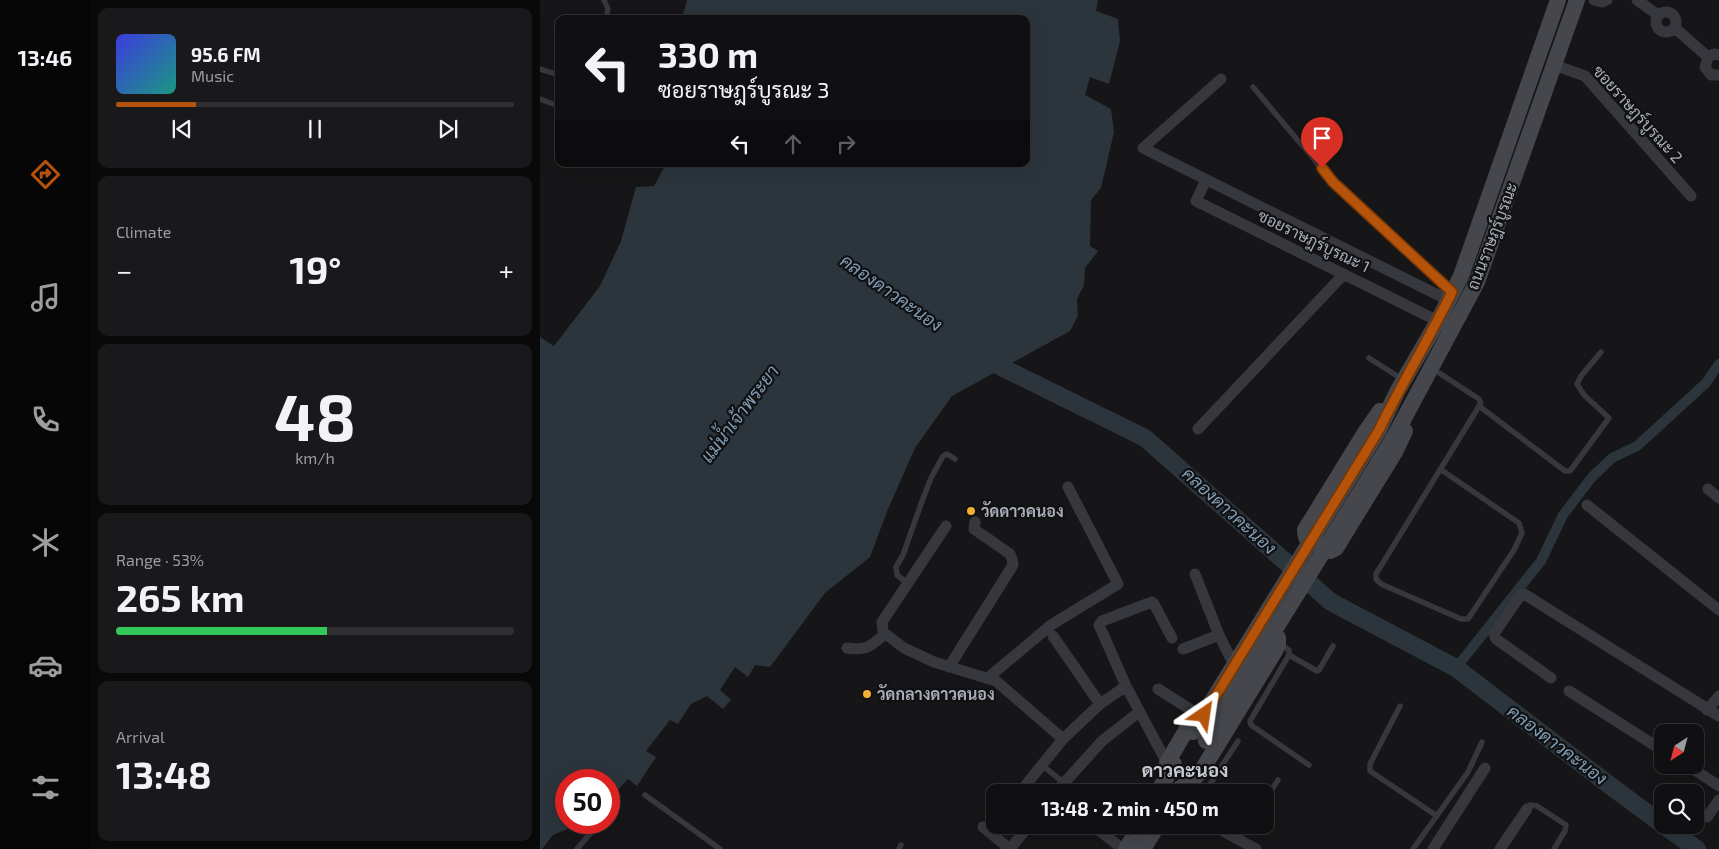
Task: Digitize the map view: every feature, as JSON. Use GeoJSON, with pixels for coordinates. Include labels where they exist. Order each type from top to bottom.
{"type":"FeatureCollection","features":[{"type":"Feature","properties":{"kind":"main road","name":"ถนนราษฎร์บูรณะ"},"geometry":{"type":"LineString","coordinates":[[1200,737],[1379,430],[1461,276],[1558,0]]}},
{"type":"Feature","properties":{"kind":"main road","name":"ถนนราษฎร์บูรณะ"},"geometry":{"type":"LineString","coordinates":[[1200,737],[1393,439],[1477,282],[1577,0]]}},
{"type":"Feature","properties":{"kind":"main road"},"geometry":{"type":"LineString","coordinates":[[1489,197],[1505,203]]}},
{"type":"Feature","properties":{"kind":"main road"},"geometry":{"type":"LineString","coordinates":[[1401,386],[1369,425],[1305,530],[1306,537],[1330,551],[1336,548],[1395,452],[1408,423],[1414,400]]}},
{"type":"Feature","properties":{"kind":"main road"},"geometry":{"type":"LineString","coordinates":[[1161,784],[1196,713],[1249,627],[1255,625],[1278,638],[1284,649],[1252,690],[1202,770],[1188,784]]}},
{"type":"Feature","properties":{"kind":"main road"},"geometry":{"type":"LineString","coordinates":[[1168,768],[1200,737]]}},
{"type":"Feature","properties":{"kind":"main road"},"geometry":{"type":"LineString","coordinates":[[1181,784],[1200,737]]}},
{"type":"Feature","properties":{"kind":"main road"},"geometry":{"type":"LineString","coordinates":[[1124,844],[1133,834]]}},
{"type":"Feature","properties":{"kind":"main road"},"geometry":{"type":"LineString","coordinates":[[1143,849],[1152,834]]}},
{"type":"Feature","properties":{"kind":"street"},"geometry":{"type":"LineString","coordinates":[[1594,0],[1602,2],[1607,0]]}},
{"type":"Feature","properties":{"kind":"street"},"geometry":{"type":"LineString","coordinates":[[1637,0],[1658,15],[1656,22],[1659,29],[1665,32],[1675,28],[1714,56],[1705,63],[1706,70],[1711,75],[1719,75]]}},
{"type":"Feature","properties":{"kind":"street","name":"ซอยราษฎร์บูรณะ 2"},"geometry":{"type":"LineString","coordinates":[[1554,65],[1585,76],[1691,196]]}},
{"type":"Feature","properties":{"kind":"street","name":"ซอยราษฎร์บูรณะ 1"},"geometry":{"type":"LineString","coordinates":[[1222,79],[1143,148],[1450,296]]}},
{"type":"Feature","properties":{"kind":"street","name":"ซอยราษฎร์บูรณะ 1"},"geometry":{"type":"LineString","coordinates":[[1206,180],[1196,201],[1438,321]]}},
{"type":"Feature","properties":{"kind":"street"},"geometry":{"type":"LineString","coordinates":[[1198,429],[1344,274]]}},
{"type":"Feature","properties":{"kind":"street"},"geometry":{"type":"LineString","coordinates":[[989,677],[1051,625],[1118,584],[1068,487]]}},
{"type":"Feature","properties":{"kind":"street"},"geometry":{"type":"LineString","coordinates":[[1708,489],[1719,498]]}},
{"type":"Feature","properties":{"kind":"street"},"geometry":{"type":"LineString","coordinates":[[1587,505],[1719,610]]}},
{"type":"Feature","properties":{"kind":"street"},"geometry":{"type":"LineString","coordinates":[[949,666],[1013,565],[1011,555],[974,529],[975,522]]}},
{"type":"Feature","properties":{"kind":"street"},"geometry":{"type":"LineString","coordinates":[[946,526],[882,622],[881,629],[904,648],[934,662],[972,674],[989,677],[996,681],[1063,739]]}},
{"type":"Feature","properties":{"kind":"street"},"geometry":{"type":"LineString","coordinates":[[1195,574],[1219,635],[1230,657]]}},
{"type":"Feature","properties":{"kind":"street"},"geometry":{"type":"LineString","coordinates":[[1551,678],[1496,639],[1494,634],[1520,596],[1524,594],[1719,716]]}},
{"type":"Feature","properties":{"kind":"street"},"geometry":{"type":"LineString","coordinates":[[1168,768],[1126,686],[1099,625],[1102,621],[1152,602],[1172,638]]}},
{"type":"Feature","properties":{"kind":"street"},"geometry":{"type":"LineString","coordinates":[[848,648],[870,647],[885,634]]}},
{"type":"Feature","properties":{"kind":"street"},"geometry":{"type":"LineString","coordinates":[[1184,650],[1219,635]]}},
{"type":"Feature","properties":{"kind":"street"},"geometry":{"type":"LineString","coordinates":[[1053,636],[1100,704]]}},
{"type":"Feature","properties":{"kind":"street"},"geometry":{"type":"LineString","coordinates":[[1027,784],[1063,739],[1100,704],[1126,686]]}},
{"type":"Feature","properties":{"kind":"street"},"geometry":{"type":"LineString","coordinates":[[1158,689],[1196,713]]}},
{"type":"Feature","properties":{"kind":"street"},"geometry":{"type":"LineString","coordinates":[[1569,691],[1654,745]]}},
{"type":"Feature","properties":{"kind":"street"},"geometry":{"type":"LineString","coordinates":[[1707,710],[1719,696]]}},
{"type":"Feature","properties":{"kind":"street"},"geometry":{"type":"LineString","coordinates":[[1064,784],[1102,741],[1139,712]]}},
{"type":"Feature","properties":{"kind":"street"},"geometry":{"type":"LineString","coordinates":[[1433,849],[1485,768]]}},
{"type":"Feature","properties":{"kind":"street"},"geometry":{"type":"LineString","coordinates":[[1700,774],[1719,786]]}},
{"type":"Feature","properties":{"kind":"street"},"geometry":{"type":"LineString","coordinates":[[1707,817],[1719,800]]}},
{"type":"Feature","properties":{"kind":"street"},"geometry":{"type":"LineString","coordinates":[[1500,849],[1527,809]]}},
{"type":"Feature","properties":{"kind":"street"},"geometry":{"type":"LineString","coordinates":[[991,834],[1010,849],[1022,834]]}},
{"type":"Feature","properties":{"kind":"street"},"geometry":{"type":"LineString","coordinates":[[1107,834],[1124,844]]}},
{"type":"Feature","properties":{"kind":"street"},"geometry":{"type":"LineString","coordinates":[[1228,834],[1256,849]]}},
{"type":"Feature","properties":{"kind":"lane"},"geometry":{"type":"LineString","coordinates":[[604,0],[608,9],[607,15]]}},
{"type":"Feature","properties":{"kind":"lane"},"geometry":{"type":"LineString","coordinates":[[540,69],[555,74]]}},
{"type":"Feature","properties":{"kind":"lane"},"geometry":{"type":"LineString","coordinates":[[1253,87],[1333,182],[1450,296]]}},
{"type":"Feature","properties":{"kind":"lane"},"geometry":{"type":"LineString","coordinates":[[540,99],[555,105]]}},
{"type":"Feature","properties":{"kind":"lane"},"geometry":{"type":"LineString","coordinates":[[1479,406],[1565,471],[1570,471],[1609,418],[1584,395],[1578,384],[1581,376],[1601,352]]}},
{"type":"Feature","properties":{"kind":"lane"},"geometry":{"type":"LineString","coordinates":[[1369,358],[1401,386]]}},
{"type":"Feature","properties":{"kind":"lane"},"geometry":{"type":"LineString","coordinates":[[1431,368],[1480,399],[1481,402],[1376,574],[1376,579],[1381,584],[1461,619],[1468,619],[1514,550],[1522,533],[1520,523],[1440,470]]}},
{"type":"Feature","properties":{"kind":"lane"},"geometry":{"type":"LineString","coordinates":[[908,584],[897,575],[896,566],[904,555],[928,487],[943,456],[947,454],[955,459]]}},
{"type":"Feature","properties":{"kind":"lane"},"geometry":{"type":"LineString","coordinates":[[1309,765],[1253,728],[1250,721],[1284,649],[1317,671],[1333,646]]}},
{"type":"Feature","properties":{"kind":"lane"},"geometry":{"type":"LineString","coordinates":[[1400,706],[1370,764],[1370,771],[1437,816]]}},
{"type":"Feature","properties":{"kind":"lane"},"geometry":{"type":"LineString","coordinates":[[1210,784],[1238,741]]}},
{"type":"Feature","properties":{"kind":"lane"},"geometry":{"type":"LineString","coordinates":[[1413,849],[1468,772],[1482,742]]}},
{"type":"Feature","properties":{"kind":"lane"},"geometry":{"type":"LineString","coordinates":[[1043,766],[1057,784]]}},
{"type":"Feature","properties":{"kind":"lane"},"geometry":{"type":"LineString","coordinates":[[1274,786],[1278,780]]}},
{"type":"Feature","properties":{"kind":"lane"},"geometry":{"type":"LineString","coordinates":[[645,796],[720,849]]}},
{"type":"Feature","properties":{"kind":"lane"},"geometry":{"type":"LineString","coordinates":[[1527,809],[1530,805],[1537,806],[1566,825],[1566,831],[1554,849]]}},
{"type":"Feature","properties":{"kind":"lane"},"geometry":{"type":"LineString","coordinates":[[577,849],[590,834]]}},
{"type":"Feature","properties":{"kind":"lane"},"geometry":{"type":"LineString","coordinates":[[1238,840],[1242,834]]}},
{"type":"Feature","properties":{"kind":"path"},"geometry":{"type":"LineString","coordinates":[[1124,844],[1152,849]]}},
{"type":"Feature","properties":{"kind":"water","name":"แม่น้ำเจ้าพระยา"},"geometry":{"type":"Polygon","coordinates":[[[687,0],[1098,0],[1096,11],[1118,19],[1120,41],[1109,84],[1090,77],[1085,95],[1111,109],[1114,132],[1101,188],[1091,200],[1090,246],[1098,251],[1085,268],[1084,285],[1077,299],[1078,316],[1070,331],[952,396],[915,448],[888,509],[870,557],[825,593],[770,667],[755,665],[748,677],[735,667],[720,690],[731,700],[723,709],[707,696],[691,704],[678,724],[670,720],[646,751],[656,757],[637,786],[628,779],[620,787],[620,769],[555,769],[555,834],[540,849],[540,337],[554,346],[600,286],[621,241],[636,187],[654,186],[664,167],[1030,167],[1030,15],[683,15],[687,0]]]}},
{"type":"Feature","properties":{"kind":"waterway","name":"คลองดาวคะนอง"},"geometry":{"type":"LineString","coordinates":[[983,358],[1145,438],[1331,602],[1456,668],[1654,818]]}},
{"type":"Feature","properties":{"kind":"waterway"},"geometry":{"type":"LineString","coordinates":[[1456,668],[1541,561],[1563,515],[1592,477],[1612,458],[1637,446],[1706,383],[1719,364]]}},
{"type":"Feature","properties":{"kind":"waterway","name":"คลองดาวคะนอง"},"geometry":{"type":"LineString","coordinates":[[1676,834],[1697,849]]}},
{"type":"Feature","properties":{"kind":"place","name":"วัดดาวคนอง"},"geometry":{"type":"Point","coordinates":[971,511]}},
{"type":"Feature","properties":{"kind":"place","name":"วัดกลางดาวคนอง"},"geometry":{"type":"Point","coordinates":[867,694]}},
{"type":"Feature","properties":{"kind":"district","name":"ดาวคะนอง"},"geometry":{"type":"Point","coordinates":[1185,770]}},
{"type":"Feature","properties":{"kind":"route"},"geometry":{"type":"LineString","coordinates":[[1204,715],[1379,430],[1397,392],[1438,321],[1452,292],[1333,182],[1322,168]]}}]}
